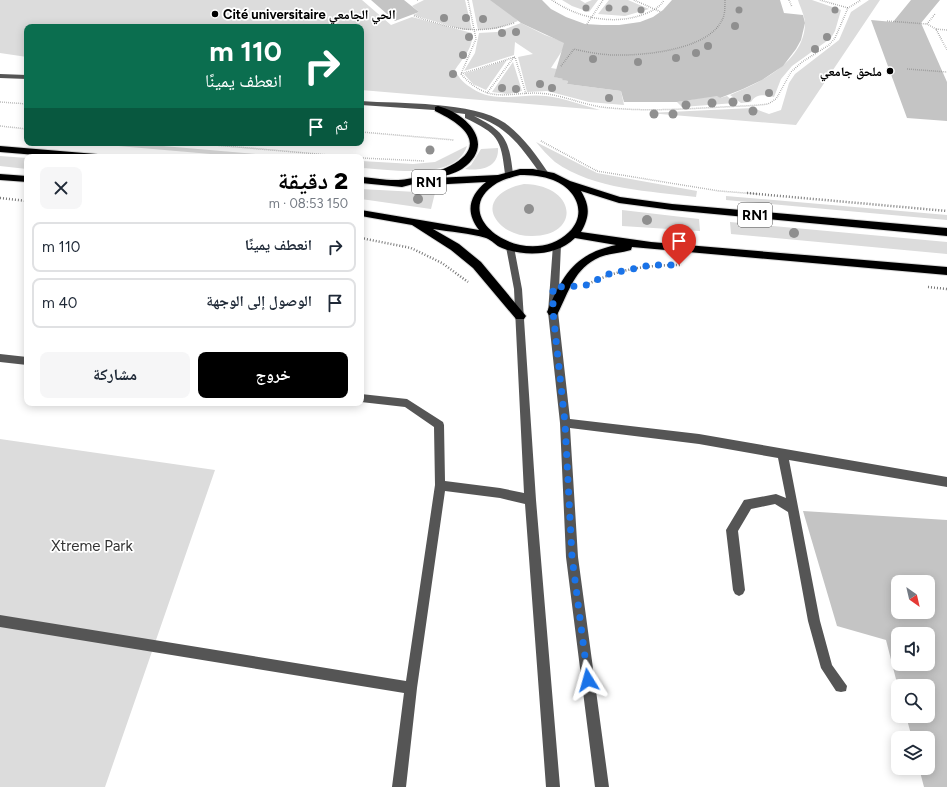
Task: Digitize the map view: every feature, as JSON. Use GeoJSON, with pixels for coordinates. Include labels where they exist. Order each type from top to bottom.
{"type":"FeatureCollection","features":[{"type":"Feature","properties":{"kind":"highway"},"geometry":{"type":"LineString","coordinates":[[402,184],[442,173],[458,166],[473,150],[475,140],[469,128],[461,120],[438,109]]}},
{"type":"Feature","properties":{"kind":"highway"},"geometry":{"type":"LineString","coordinates":[[0,149],[60,154]]}},
{"type":"Feature","properties":{"kind":"highway","name":"RN1"},"geometry":{"type":"LineString","coordinates":[[488,235],[479,225],[475,215],[475,204],[479,194],[487,185],[497,178],[520,172],[545,174],[619,200],[947,232]]}},
{"type":"Feature","properties":{"kind":"highway"},"geometry":{"type":"LineString","coordinates":[[0,177],[24,179]]}},
{"type":"Feature","properties":{"kind":"highway","name":"RN1"},"geometry":{"type":"LineString","coordinates":[[364,180],[402,184],[497,178]]}},
{"type":"Feature","properties":{"kind":"highway","name":"RN1"},"geometry":{"type":"LineString","coordinates":[[364,213],[488,235],[510,247],[534,250],[557,245],[575,234],[582,224],[585,213],[583,202],[567,183]]}},
{"type":"Feature","properties":{"kind":"highway"},"geometry":{"type":"LineString","coordinates":[[412,221],[455,247],[477,265],[520,316]]}},
{"type":"Feature","properties":{"kind":"highway"},"geometry":{"type":"LineString","coordinates":[[575,234],[595,239],[640,244],[947,271]]}},
{"type":"Feature","properties":{"kind":"highway"},"geometry":{"type":"LineString","coordinates":[[553,312],[563,287],[574,271],[588,257],[603,251],[640,244]]}},
{"type":"Feature","properties":{"kind":"street"},"geometry":{"type":"LineString","coordinates":[[0,76],[24,77]]}},
{"type":"Feature","properties":{"kind":"street"},"geometry":{"type":"LineString","coordinates":[[364,103],[457,111],[492,118],[502,124],[518,140],[545,174]]}},
{"type":"Feature","properties":{"kind":"street"},"geometry":{"type":"LineString","coordinates":[[457,111],[491,128],[500,135],[504,140],[508,174]]}},
{"type":"Feature","properties":{"kind":"street"},"geometry":{"type":"LineString","coordinates":[[557,245],[553,312],[565,423],[572,557],[602,787]]}},
{"type":"Feature","properties":{"kind":"street"},"geometry":{"type":"LineString","coordinates":[[510,247],[518,289],[530,500],[553,787]]}},
{"type":"Feature","properties":{"kind":"street"},"geometry":{"type":"LineString","coordinates":[[0,358],[24,361]]}},
{"type":"Feature","properties":{"kind":"street"},"geometry":{"type":"LineString","coordinates":[[364,398],[407,403],[439,425],[440,485],[411,688],[399,787]]}},
{"type":"Feature","properties":{"kind":"street"},"geometry":{"type":"LineString","coordinates":[[565,423],[699,438],[947,482]]}},
{"type":"Feature","properties":{"kind":"street"},"geometry":{"type":"LineString","coordinates":[[783,454],[814,620],[827,668],[841,686]]}},
{"type":"Feature","properties":{"kind":"street"},"geometry":{"type":"LineString","coordinates":[[440,485],[530,500]]}},
{"type":"Feature","properties":{"kind":"street"},"geometry":{"type":"LineString","coordinates":[[739,590],[732,530],[748,504],[776,499],[792,508]]}},
{"type":"Feature","properties":{"kind":"street"},"geometry":{"type":"LineString","coordinates":[[0,621],[411,688]]}},
{"type":"Feature","properties":{"kind":"path"},"geometry":{"type":"LineString","coordinates":[[461,74],[474,44],[474,32],[468,0]]}},
{"type":"Feature","properties":{"kind":"path"},"geometry":{"type":"LineString","coordinates":[[552,0],[569,10],[592,17],[617,19],[634,18],[656,9],[664,0]]}},
{"type":"Feature","properties":{"kind":"path"},"geometry":{"type":"LineString","coordinates":[[587,24],[603,0]]}},
{"type":"Feature","properties":{"kind":"path"},"geometry":{"type":"LineString","coordinates":[[634,0],[661,12]]}},
{"type":"Feature","properties":{"kind":"path"},"geometry":{"type":"LineString","coordinates":[[561,66],[574,49],[603,54],[629,55],[666,51],[692,43],[707,35],[720,23],[726,7],[725,0]]}},
{"type":"Feature","properties":{"kind":"path"},"geometry":{"type":"LineString","coordinates":[[789,0],[792,7]]}},
{"type":"Feature","properties":{"kind":"path"},"geometry":{"type":"LineString","coordinates":[[820,0],[848,8]]}},
{"type":"Feature","properties":{"kind":"path"},"geometry":{"type":"LineString","coordinates":[[461,74],[467,82],[487,93],[509,96],[547,93],[584,104],[604,106],[675,110],[768,104],[776,99],[791,72],[835,38],[848,8],[861,0]]}},
{"type":"Feature","properties":{"kind":"path"},"geometry":{"type":"LineString","coordinates":[[927,24],[935,14]]}},
{"type":"Feature","properties":{"kind":"path"},"geometry":{"type":"LineString","coordinates":[[414,16],[474,32],[497,30],[514,23]]}},
{"type":"Feature","properties":{"kind":"path"},"geometry":{"type":"LineString","coordinates":[[887,21],[927,24],[936,29],[947,30]]}},
{"type":"Feature","properties":{"kind":"path"},"geometry":{"type":"LineString","coordinates":[[936,29],[947,50]]}},
{"type":"Feature","properties":{"kind":"path"},"geometry":{"type":"LineString","coordinates":[[461,74],[514,57]]}},
{"type":"Feature","properties":{"kind":"path"},"geometry":{"type":"LineString","coordinates":[[514,57],[526,94]]}},
{"type":"Feature","properties":{"kind":"path"},"geometry":{"type":"LineString","coordinates":[[487,93],[514,57]]}},
{"type":"Feature","properties":{"kind":"path"},"geometry":{"type":"LineString","coordinates":[[908,69],[947,72]]}},
{"type":"Feature","properties":{"kind":"path"},"geometry":{"type":"LineString","coordinates":[[0,102],[24,104]]}},
{"type":"Feature","properties":{"kind":"path"},"geometry":{"type":"LineString","coordinates":[[0,126],[24,129]]}},
{"type":"Feature","properties":{"kind":"path"},"geometry":{"type":"LineString","coordinates":[[364,132],[475,140]]}},
{"type":"Feature","properties":{"kind":"path"},"geometry":{"type":"LineString","coordinates":[[518,140],[538,140],[597,171],[641,179],[719,191],[947,211]]}},
{"type":"Feature","properties":{"kind":"path"},"geometry":{"type":"LineString","coordinates":[[226,146],[318,154]]}},
{"type":"Feature","properties":{"kind":"path"},"geometry":{"type":"LineString","coordinates":[[364,158],[416,162],[427,160]]}},
{"type":"Feature","properties":{"kind":"path"},"geometry":{"type":"LineString","coordinates":[[0,198],[24,201]]}},
{"type":"Feature","properties":{"kind":"path"},"geometry":{"type":"LineString","coordinates":[[563,287],[584,286],[609,274],[651,265],[683,265]]}},
{"type":"Feature","properties":{"kind":"path"},"geometry":{"type":"LineString","coordinates":[[924,287],[947,289]]}},
{"type":"Feature","properties":{"kind":"green space"},"geometry":{"type":"Polygon","coordinates":[[[0,0],[362,0],[391,25],[412,17],[472,33],[471,44],[455,70],[458,76],[473,89],[491,96],[500,97],[536,95],[553,97],[600,110],[364,90],[364,24],[24,24],[24,57],[0,53],[0,0]]]}},
{"type":"Feature","properties":{"kind":"green space"},"geometry":{"type":"Polygon","coordinates":[[[424,0],[465,0],[472,30],[464,30],[413,15],[419,12],[412,6],[424,0]]]}},
{"type":"Feature","properties":{"kind":"green space"},"geometry":{"type":"Polygon","coordinates":[[[472,0],[496,0],[518,21],[496,29],[478,30],[472,0]]]}},
{"type":"Feature","properties":{"kind":"green space"},"geometry":{"type":"Polygon","coordinates":[[[562,0],[580,0],[585,3],[592,0],[598,0],[589,12],[572,6],[562,0]]]}},
{"type":"Feature","properties":{"kind":"green space"},"geometry":{"type":"Polygon","coordinates":[[[609,0],[628,0],[649,9],[625,16],[598,14],[609,0]]]}},
{"type":"Feature","properties":{"kind":"green space"},"geometry":{"type":"Polygon","coordinates":[[[798,0],[812,0],[841,10],[835,31],[831,38],[792,66],[781,79],[774,97],[761,95],[755,97],[751,102],[741,103],[730,95],[767,77],[789,60],[797,49],[803,37],[805,24],[798,0]]]}},
{"type":"Feature","properties":{"kind":"green space"},"geometry":{"type":"Polygon","coordinates":[[[869,0],[880,0],[796,125],[648,113],[753,108],[769,114],[781,110],[789,83],[795,74],[839,40],[851,12],[869,0]]]}},
{"type":"Feature","properties":{"kind":"green space"},"geometry":{"type":"Polygon","coordinates":[[[521,23],[545,35],[567,43],[551,68],[557,69],[555,77],[568,81],[567,84],[621,91],[624,105],[589,102],[547,91],[527,92],[518,57],[533,54],[515,42],[514,55],[464,71],[475,53],[479,33],[497,32],[521,23]]]}},
{"type":"Feature","properties":{"kind":"green space"},"geometry":{"type":"Polygon","coordinates":[[[507,60],[486,90],[473,84],[464,74],[507,60]]]}},
{"type":"Feature","properties":{"kind":"green space"},"geometry":{"type":"Polygon","coordinates":[[[513,62],[522,91],[508,94],[492,92],[513,62]]]}},
{"type":"Feature","properties":{"kind":"green space"},"geometry":{"type":"Polygon","coordinates":[[[717,95],[720,98],[727,96],[735,103],[682,107],[677,102],[717,95]]]}},
{"type":"Feature","properties":{"kind":"green space"},"geometry":{"type":"Polygon","coordinates":[[[536,142],[597,173],[697,191],[696,197],[623,188],[587,178],[570,171],[555,162],[536,142]]]}},
{"type":"Feature","properties":{"kind":"green space"},"geometry":{"type":"Polygon","coordinates":[[[118,146],[163,146],[255,154],[210,154],[118,146]]]}},
{"type":"Feature","properties":{"kind":"green space"},"geometry":{"type":"Polygon","coordinates":[[[467,146],[460,157],[450,165],[436,169],[405,171],[364,168],[364,161],[413,164],[435,162],[467,146]]]}},
{"type":"Feature","properties":{"kind":"green space"},"geometry":{"type":"Polygon","coordinates":[[[498,148],[496,160],[488,167],[483,169],[465,169],[471,165],[481,149],[498,148]]]}},
{"type":"Feature","properties":{"kind":"green space"},"geometry":{"type":"Polygon","coordinates":[[[0,156],[24,158],[24,169],[0,166],[0,156]]]}},
{"type":"Feature","properties":{"kind":"green space"},"geometry":{"type":"Polygon","coordinates":[[[524,184],[542,187],[555,193],[563,201],[566,211],[565,220],[559,228],[547,234],[531,236],[516,234],[508,231],[495,218],[493,205],[496,199],[508,189],[524,184]]]}},
{"type":"Feature","properties":{"kind":"green space"},"geometry":{"type":"Polygon","coordinates":[[[364,189],[435,193],[431,209],[364,199],[364,189]]]}},
{"type":"Feature","properties":{"kind":"green space"},"geometry":{"type":"Polygon","coordinates":[[[726,196],[947,215],[947,220],[726,200],[726,196]]]}},
{"type":"Feature","properties":{"kind":"green space"},"geometry":{"type":"Polygon","coordinates":[[[622,210],[699,219],[700,231],[622,226],[622,210]]]}},
{"type":"Feature","properties":{"kind":"green space"},"geometry":{"type":"Polygon","coordinates":[[[730,222],[947,242],[947,254],[731,234],[730,222]]]}},
{"type":"Feature","properties":{"kind":"green space","name":"Xtreme Park"},"geometry":{"type":"Polygon","coordinates":[[[0,439],[215,470],[105,787],[0,787],[0,439]]]}},
{"type":"Feature","properties":{"kind":"building"},"geometry":{"type":"Polygon","coordinates":[[[371,0],[404,0],[419,12],[395,21],[371,0]]]}},
{"type":"Feature","properties":{"kind":"building"},"geometry":{"type":"Polygon","coordinates":[[[490,0],[542,0],[551,9],[566,17],[585,24],[619,25],[640,22],[653,17],[663,10],[672,0],[780,0],[784,13],[803,15],[805,23],[801,40],[783,66],[762,80],[743,89],[720,98],[717,96],[677,102],[624,102],[621,91],[567,84],[568,81],[554,77],[564,43],[521,23],[490,0]]]}},
{"type":"Feature","properties":{"kind":"building"},"geometry":{"type":"Polygon","coordinates":[[[911,0],[940,0],[921,23],[947,82],[947,121],[907,118],[871,20],[893,22],[911,0]]]}},
{"type":"Feature","properties":{"kind":"building"},"geometry":{"type":"Polygon","coordinates":[[[803,511],[947,520],[947,787],[924,787],[921,775],[935,775],[935,731],[910,731],[908,723],[935,723],[935,679],[896,679],[894,671],[935,671],[935,627],[891,627],[891,660],[886,640],[837,626],[803,511]]]}},
{"type":"Feature","properties":{"kind":"place","name":"Cité universitaire الحي الجامعي"},"geometry":{"type":"Point","coordinates":[215,14]}},
{"type":"Feature","properties":{"kind":"place","name":"ملحق جامعي"},"geometry":{"type":"Point","coordinates":[890,71]}},
{"type":"Feature","properties":{"kind":"route"},"geometry":{"type":"LineString","coordinates":[[588,680],[572,557],[565,423],[553,312],[553,287],[584,286],[609,274],[651,265],[679,265]]}}]}
